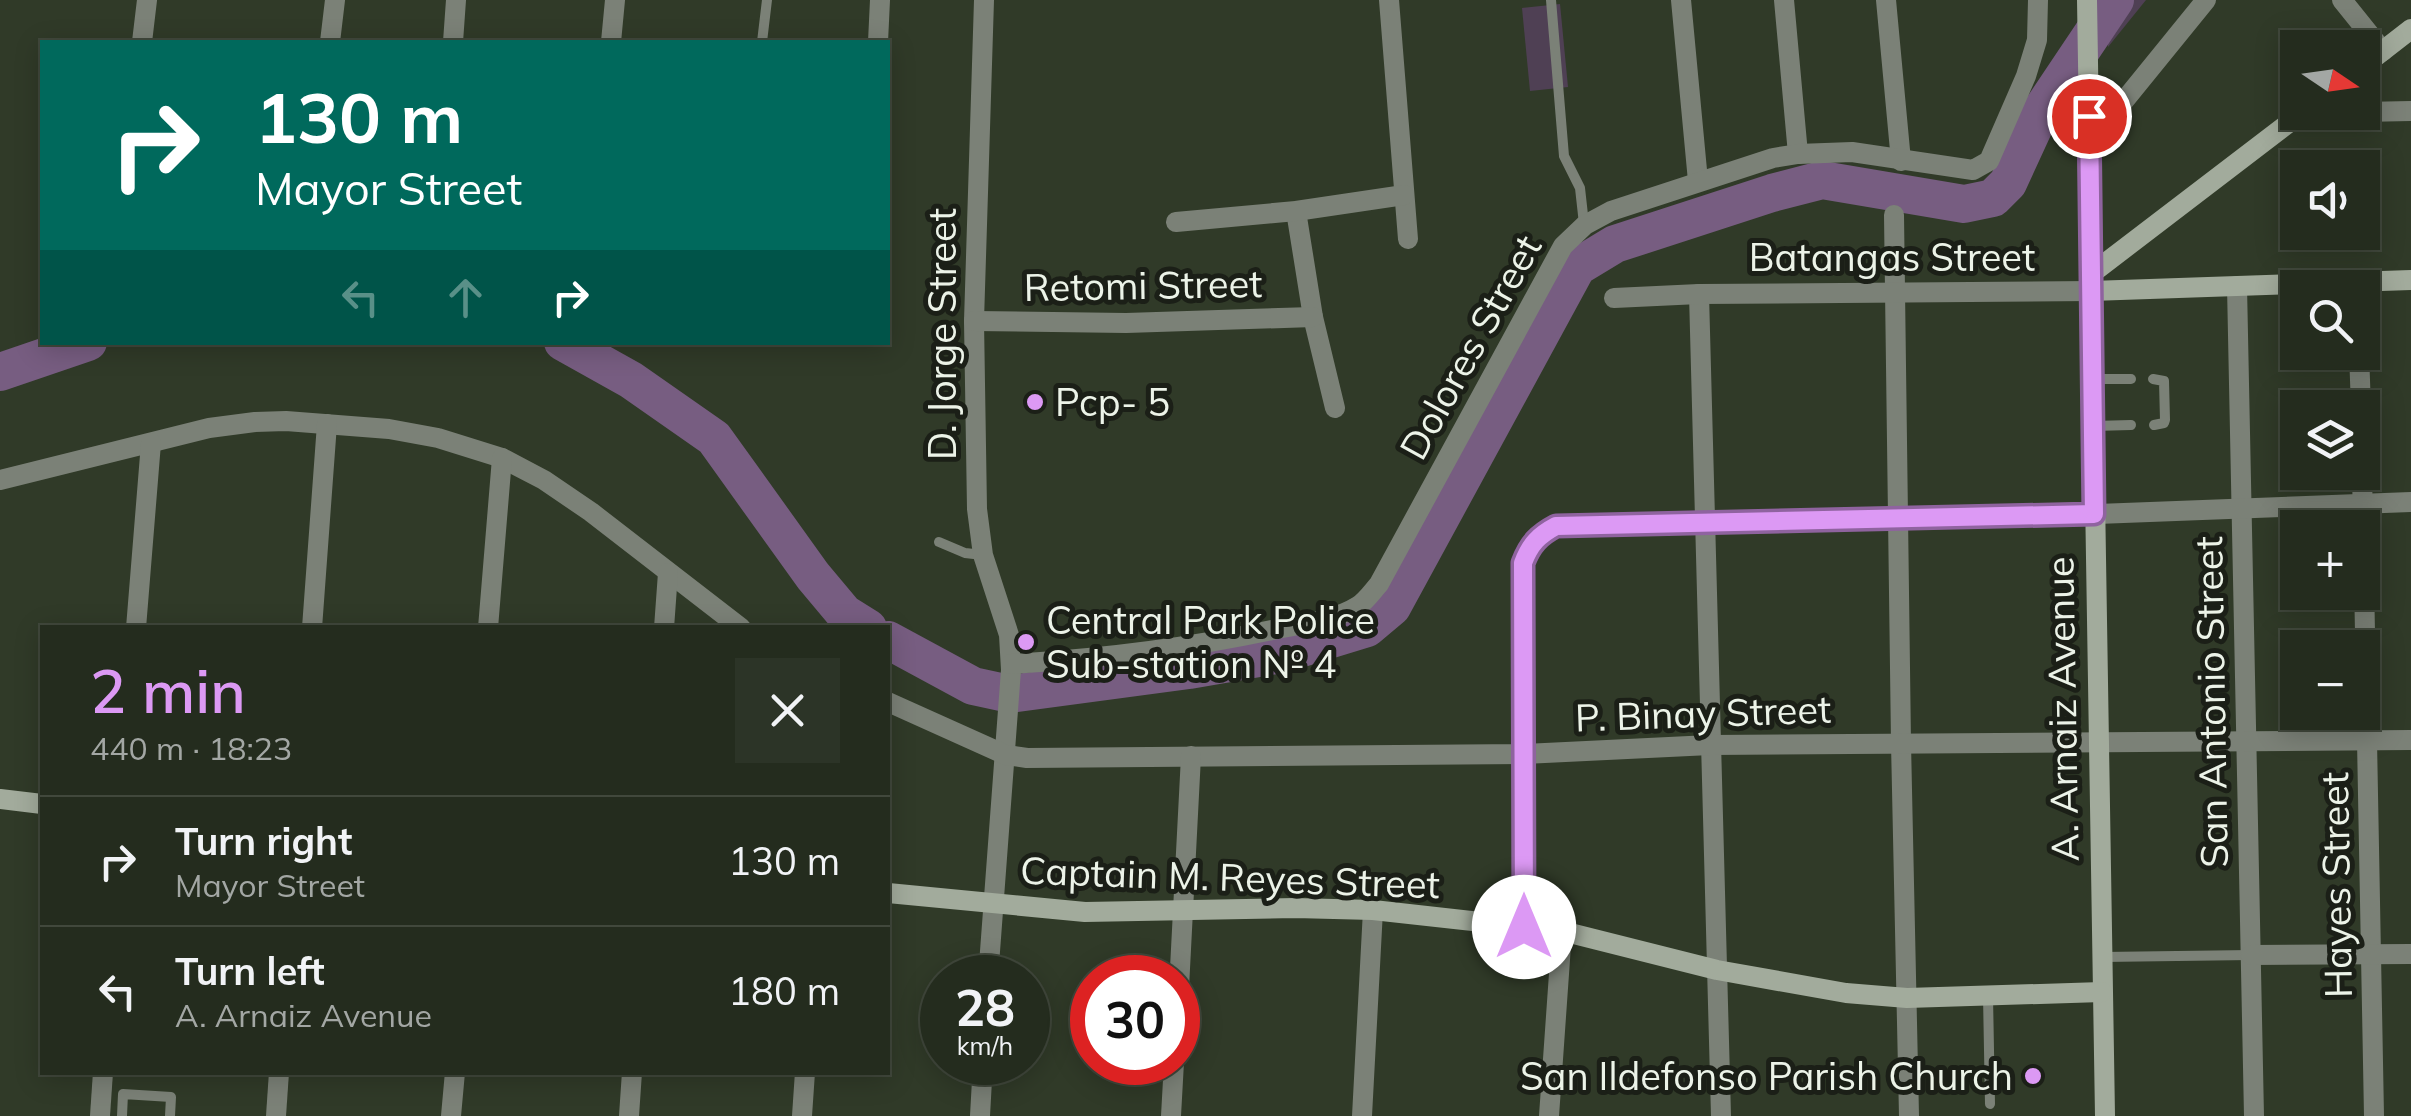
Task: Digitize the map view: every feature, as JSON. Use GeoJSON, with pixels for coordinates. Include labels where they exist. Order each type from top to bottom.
{"type":"FeatureCollection","features":[{"type":"Feature","properties":{"kind":"street"},"geometry":{"type":"LineString","coordinates":[[142,40],[147,0]]}},
{"type":"Feature","properties":{"kind":"street"},"geometry":{"type":"LineString","coordinates":[[330,40],[335,0]]}},
{"type":"Feature","properties":{"kind":"street"},"geometry":{"type":"LineString","coordinates":[[453,40],[456,0]]}},
{"type":"Feature","properties":{"kind":"street"},"geometry":{"type":"LineString","coordinates":[[611,40],[614,0]]}},
{"type":"Feature","properties":{"kind":"street"},"geometry":{"type":"LineString","coordinates":[[878,40],[880,0]]}},
{"type":"Feature","properties":{"kind":"street","name":"D. Jorge Street"},"geometry":{"type":"LineString","coordinates":[[984,0],[974,321],[977,509],[983,554],[1009,635],[1011,667],[990,955]]}},
{"type":"Feature","properties":{"kind":"street"},"geometry":{"type":"LineString","coordinates":[[1390,0],[1408,240]]}},
{"type":"Feature","properties":{"kind":"street"},"geometry":{"type":"LineString","coordinates":[[1682,0],[1698,181]]}},
{"type":"Feature","properties":{"kind":"street"},"geometry":{"type":"LineString","coordinates":[[1784,0],[1798,154]]}},
{"type":"Feature","properties":{"kind":"street"},"geometry":{"type":"LineString","coordinates":[[1886,0],[1901,160]]}},
{"type":"Feature","properties":{"kind":"street","name":"Dolores Street"},"geometry":{"type":"LineString","coordinates":[[1011,667],[1217,641],[1336,616],[1361,605],[1378,584],[1563,246],[1584,225],[1698,181],[1798,154],[1852,152],[1973,170],[1989,161],[2026,76],[2037,40],[2038,0]]}},
{"type":"Feature","properties":{"kind":"street","name":"A. Arnaiz Avenue"},"geometry":{"type":"LineString","coordinates":[[2087,0],[2105,1116]]}},
{"type":"Feature","properties":{"kind":"street"},"geometry":{"type":"LineString","coordinates":[[2089,144],[2206,0]]}},
{"type":"Feature","properties":{"kind":"street"},"geometry":{"type":"LineString","coordinates":[[2342,0],[2383,51]]}},
{"type":"Feature","properties":{"kind":"street"},"geometry":{"type":"LineString","coordinates":[[2380,53],[2411,30]]}},
{"type":"Feature","properties":{"kind":"street"},"geometry":{"type":"LineString","coordinates":[[2380,112],[2411,111]]}},
{"type":"Feature","properties":{"kind":"street"},"geometry":{"type":"LineString","coordinates":[[2091,282],[2281,130]]}},
{"type":"Feature","properties":{"kind":"street"},"geometry":{"type":"LineString","coordinates":[[1176,222],[1296,211],[1404,195]]}},
{"type":"Feature","properties":{"kind":"street"},"geometry":{"type":"LineString","coordinates":[[1296,211],[1313,317],[1335,408]]}},
{"type":"Feature","properties":{"kind":"street"},"geometry":{"type":"LineString","coordinates":[[1894,215],[1909,1116]]}},
{"type":"Feature","properties":{"kind":"street","name":"Batangas Street"},"geometry":{"type":"LineString","coordinates":[[2380,283],[2411,280]]}},
{"type":"Feature","properties":{"kind":"street","name":"Batangas Street"},"geometry":{"type":"LineString","coordinates":[[1614,298],[1896,292],[2091,282],[2280,286]]}},
{"type":"Feature","properties":{"kind":"street","name":"San Antonio Street"},"geometry":{"type":"LineString","coordinates":[[2238,286],[2254,1116]]}},
{"type":"Feature","properties":{"kind":"street"},"geometry":{"type":"LineString","coordinates":[[1699,294],[1721,1116]]}},
{"type":"Feature","properties":{"kind":"street","name":"Retomi Street"},"geometry":{"type":"LineString","coordinates":[[974,321],[1313,317]]}},
{"type":"Feature","properties":{"kind":"street"},"geometry":{"type":"LineString","coordinates":[[0,480],[209,428],[255,422],[286,420],[389,429],[438,438],[502,458],[568,495],[736,625]]}},
{"type":"Feature","properties":{"kind":"street"},"geometry":{"type":"LineString","coordinates":[[312,625],[328,424]]}},
{"type":"Feature","properties":{"kind":"street"},"geometry":{"type":"LineString","coordinates":[[136,625],[151,443]]}},
{"type":"Feature","properties":{"kind":"street"},"geometry":{"type":"LineString","coordinates":[[488,625],[502,458]]}},
{"type":"Feature","properties":{"kind":"street","name":"Hayes Street"},"geometry":{"type":"LineString","coordinates":[[2363,490],[2374,1116]]}},
{"type":"Feature","properties":{"kind":"street"},"geometry":{"type":"LineString","coordinates":[[1524,927],[1523,563],[1540,535],[1556,526],[1899,520],[2411,502]]}},
{"type":"Feature","properties":{"kind":"street"},"geometry":{"type":"LineString","coordinates":[[664,625],[668,573]]}},
{"type":"Feature","properties":{"kind":"street","name":"P. Binay Street"},"geometry":{"type":"LineString","coordinates":[[890,703],[1006,755],[1027,758],[1524,754],[1710,745],[2411,740]]}},
{"type":"Feature","properties":{"kind":"street"},"geometry":{"type":"LineString","coordinates":[[1181,955],[1192,756]]}},
{"type":"Feature","properties":{"kind":"street"},"geometry":{"type":"LineString","coordinates":[[0,799],[40,804]]}},
{"type":"Feature","properties":{"kind":"street","name":"Captain M. Reyes Street"},"geometry":{"type":"LineString","coordinates":[[890,893],[1086,912],[1372,910],[1562,931],[1717,970],[1846,993],[1907,998],[2102,992]]}},
{"type":"Feature","properties":{"kind":"street"},"geometry":{"type":"LineString","coordinates":[[1362,1116],[1372,910]]}},
{"type":"Feature","properties":{"kind":"street"},"geometry":{"type":"LineString","coordinates":[[1549,1116],[1562,931]]}},
{"type":"Feature","properties":{"kind":"street"},"geometry":{"type":"LineString","coordinates":[[2251,956],[2411,954]]}},
{"type":"Feature","properties":{"kind":"street"},"geometry":{"type":"LineString","coordinates":[[100,1116],[103,1075]]}},
{"type":"Feature","properties":{"kind":"street"},"geometry":{"type":"LineString","coordinates":[[276,1116],[279,1075]]}},
{"type":"Feature","properties":{"kind":"street"},"geometry":{"type":"LineString","coordinates":[[452,1116],[454,1075]]}},
{"type":"Feature","properties":{"kind":"street"},"geometry":{"type":"LineString","coordinates":[[629,1116],[632,1075]]}},
{"type":"Feature","properties":{"kind":"street"},"geometry":{"type":"LineString","coordinates":[[802,1116],[806,1075]]}},
{"type":"Feature","properties":{"kind":"street"},"geometry":{"type":"LineString","coordinates":[[980,1116],[982,1085]]}},
{"type":"Feature","properties":{"kind":"street"},"geometry":{"type":"LineString","coordinates":[[1170,1116],[1172,1085]]}},
{"type":"Feature","properties":{"kind":"lane"},"geometry":{"type":"LineString","coordinates":[[762,40],[767,0]]}},
{"type":"Feature","properties":{"kind":"lane"},"geometry":{"type":"LineString","coordinates":[[1551,0],[1564,156],[1580,188],[1584,225]]}},
{"type":"Feature","properties":{"kind":"lane"},"geometry":{"type":"LineString","coordinates":[[2092,379],[2131,379]]}},
{"type":"Feature","properties":{"kind":"lane"},"geometry":{"type":"LineString","coordinates":[[2154,379],[2164,381],[2165,420],[2154,424]]}},
{"type":"Feature","properties":{"kind":"lane"},"geometry":{"type":"LineString","coordinates":[[2093,426],[2131,425]]}},
{"type":"Feature","properties":{"kind":"lane"},"geometry":{"type":"LineString","coordinates":[[939,542],[965,553],[983,554]]}},
{"type":"Feature","properties":{"kind":"lane"},"geometry":{"type":"LineString","coordinates":[[2102,957],[2251,956]]}},
{"type":"Feature","properties":{"kind":"lane"},"geometry":{"type":"LineString","coordinates":[[1988,996],[1990,1104]]}},
{"type":"Feature","properties":{"kind":"lane"},"geometry":{"type":"LineString","coordinates":[[122,1116],[123,1094],[171,1097],[170,1116]]}},
{"type":"Feature","properties":{"kind":"shaded area"},"geometry":{"type":"Polygon","coordinates":[[[2126,0],[2146,0],[2108,47],[2107,25],[2126,0]]]}},
{"type":"Feature","properties":{"kind":"shaded area"},"geometry":{"type":"Polygon","coordinates":[[[1560,4],[1568,87],[1530,91],[1522,8],[1560,4]]]}},
{"type":"Feature","properties":{"kind":"waterway"},"geometry":{"type":"LineString","coordinates":[[890,641],[973,686],[1010,694],[1282,654],[1367,628],[1392,607],[1577,267],[1615,244],[1822,180],[1964,204],[1993,198],[2008,183],[2042,109],[2115,0]]}},
{"type":"Feature","properties":{"kind":"waterway"},"geometry":{"type":"LineString","coordinates":[[0,372],[79,345]]}},
{"type":"Feature","properties":{"kind":"waterway"},"geometry":{"type":"LineString","coordinates":[[568,345],[631,380],[714,438],[813,576],[844,613],[863,625]]}},
{"type":"Feature","properties":{"kind":"place","name":"Pcp- 5"},"geometry":{"type":"Point","coordinates":[1035,402]}},
{"type":"Feature","properties":{"kind":"place","name":"Central Park Police Sub-station № 4"},"geometry":{"type":"Point","coordinates":[1026,642]}},
{"type":"Feature","properties":{"kind":"place","name":"San Ildefonso Parish Church"},"geometry":{"type":"Point","coordinates":[2033,1076]}},
{"type":"Feature","properties":{"kind":"route"},"geometry":{"type":"LineString","coordinates":[[1524,927],[1523,563],[1540,535],[1556,526],[2094,514],[2089,116]]}}]}
